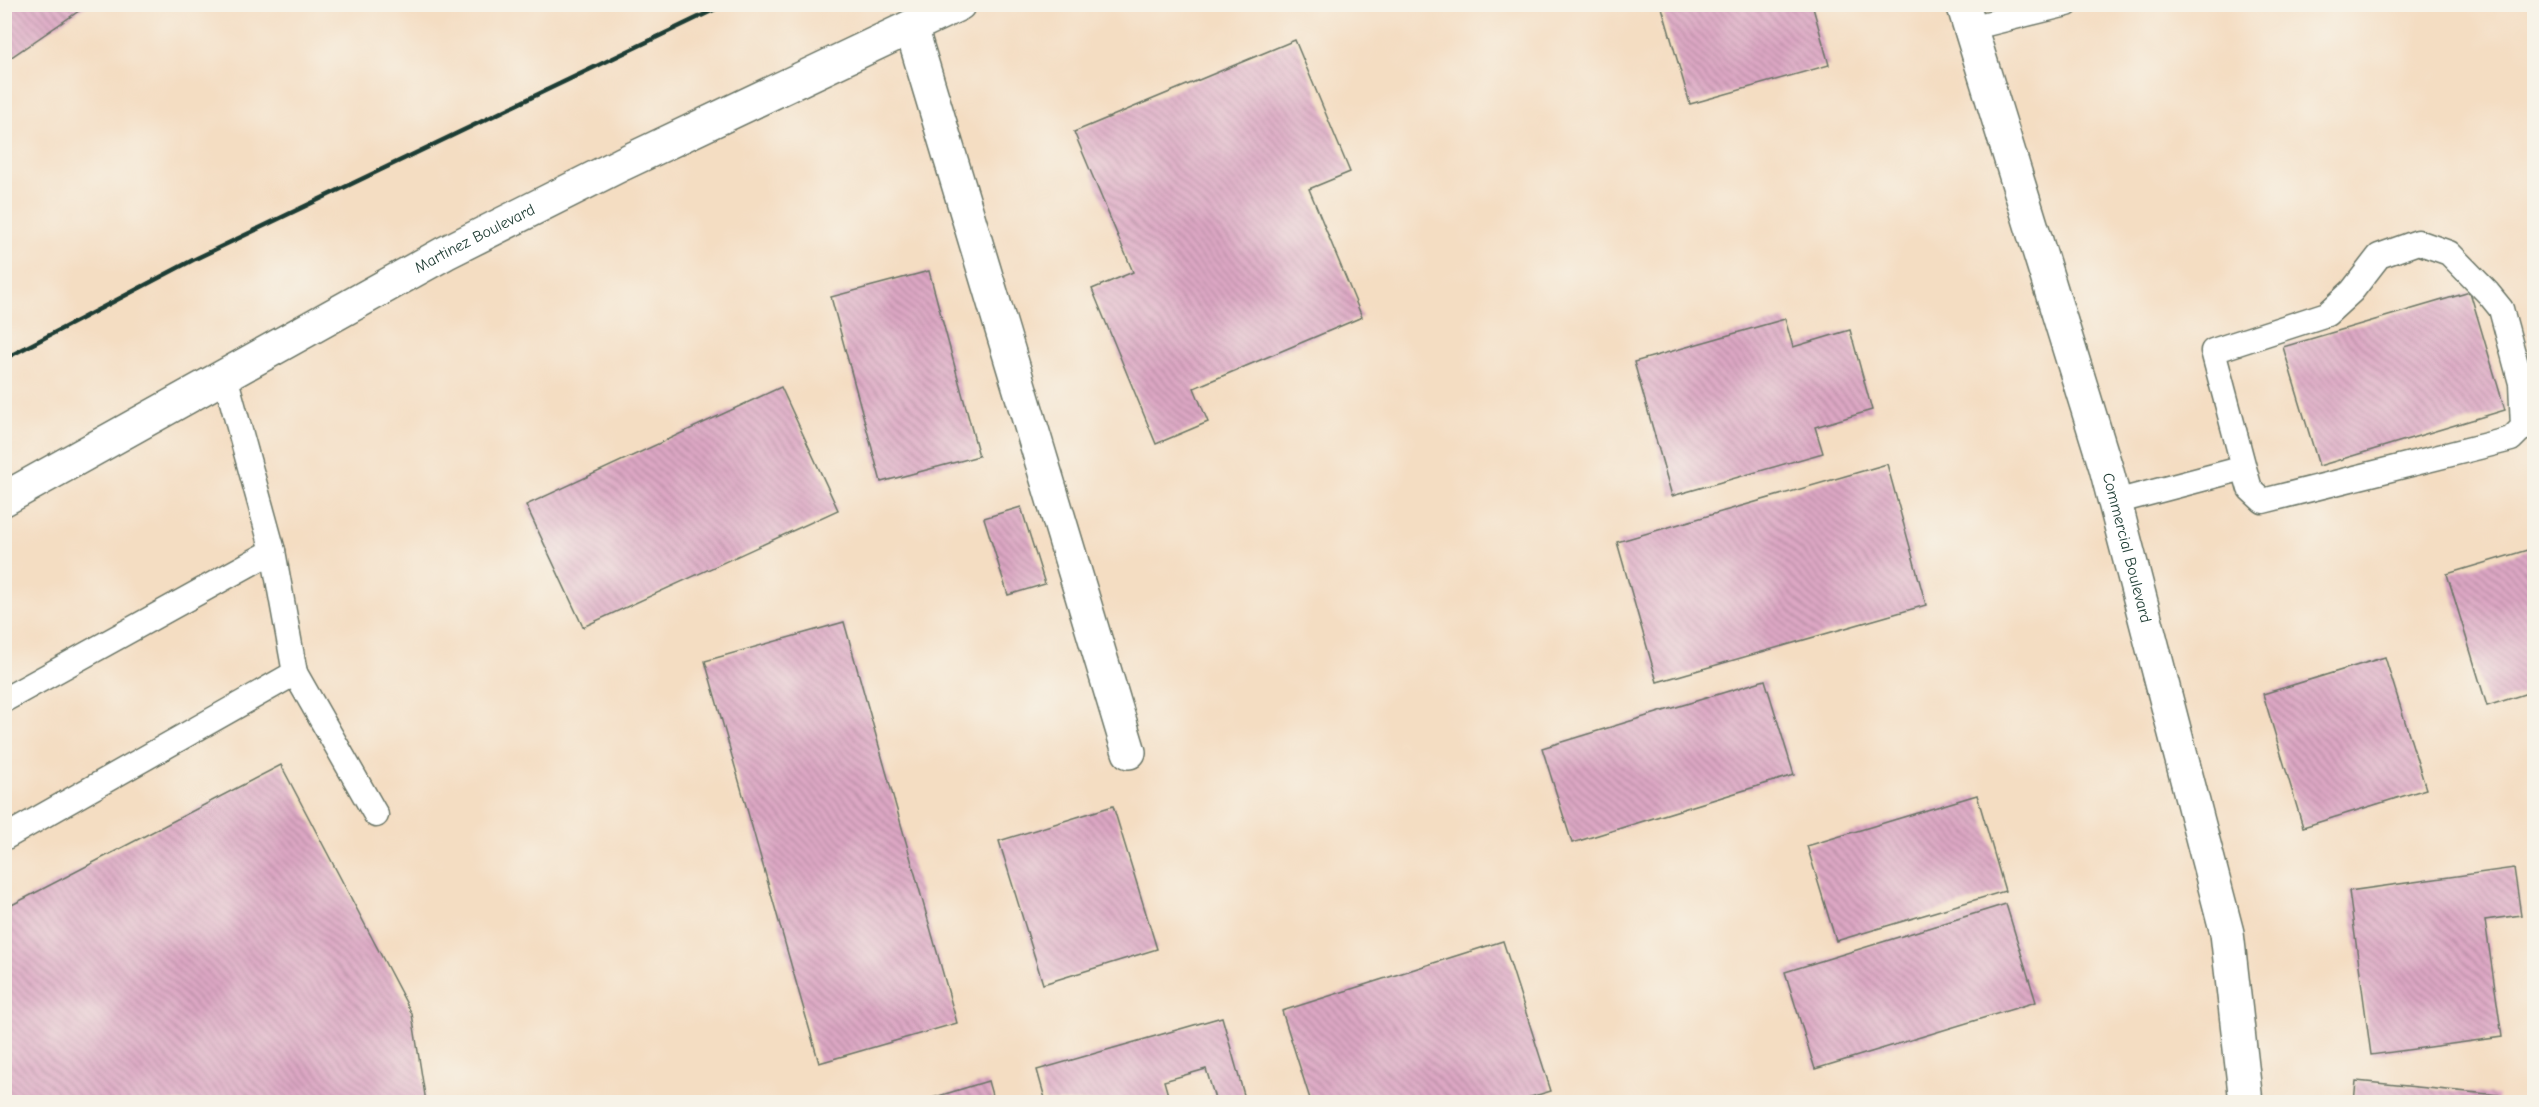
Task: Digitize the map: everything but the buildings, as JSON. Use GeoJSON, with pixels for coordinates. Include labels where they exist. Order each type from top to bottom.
{"type":"FeatureCollection","features":[{"type":"Feature","properties":{"kind":"street","name":"Martinez Boulevard"},"geometry":{"type":"LineString","coordinates":[[4,499],[445,253],[622,164],[959,4]]}},
{"type":"Feature","properties":{"kind":"street","name":"Commercial Boulevard"},"geometry":{"type":"LineString","coordinates":[[1967,16],[2115,502],[2228,933],[2246,1102]]}},
{"type":"Feature","properties":{"kind":"street"},"geometry":{"type":"LineString","coordinates":[[911,27],[1129,752]]}},
{"type":"Feature","properties":{"kind":"lane"},"geometry":{"type":"LineString","coordinates":[[1967,16],[2067,4]]}},
{"type":"Feature","properties":{"kind":"lane"},"geometry":{"type":"LineString","coordinates":[[2418,242],[2449,253],[2501,309],[2521,382],[2523,427],[2511,439],[2263,501],[2250,489],[2244,468],[2213,351],[2327,314],[2352,291],[2379,256],[2418,242]]}},
{"type":"Feature","properties":{"kind":"lane"},"geometry":{"type":"LineString","coordinates":[[225,376],[273,551],[295,673],[376,815]]}},
{"type":"Feature","properties":{"kind":"lane"},"geometry":{"type":"LineString","coordinates":[[2115,502],[2244,468]]}},
{"type":"Feature","properties":{"kind":"lane"},"geometry":{"type":"LineString","coordinates":[[4,700],[273,551]]}},
{"type":"Feature","properties":{"kind":"lane"},"geometry":{"type":"LineString","coordinates":[[4,838],[295,673]]}},
{"type":"Feature","properties":{"kind":"railway"},"geometry":{"type":"LineString","coordinates":[[4,359],[193,260],[726,4]]}}]}
